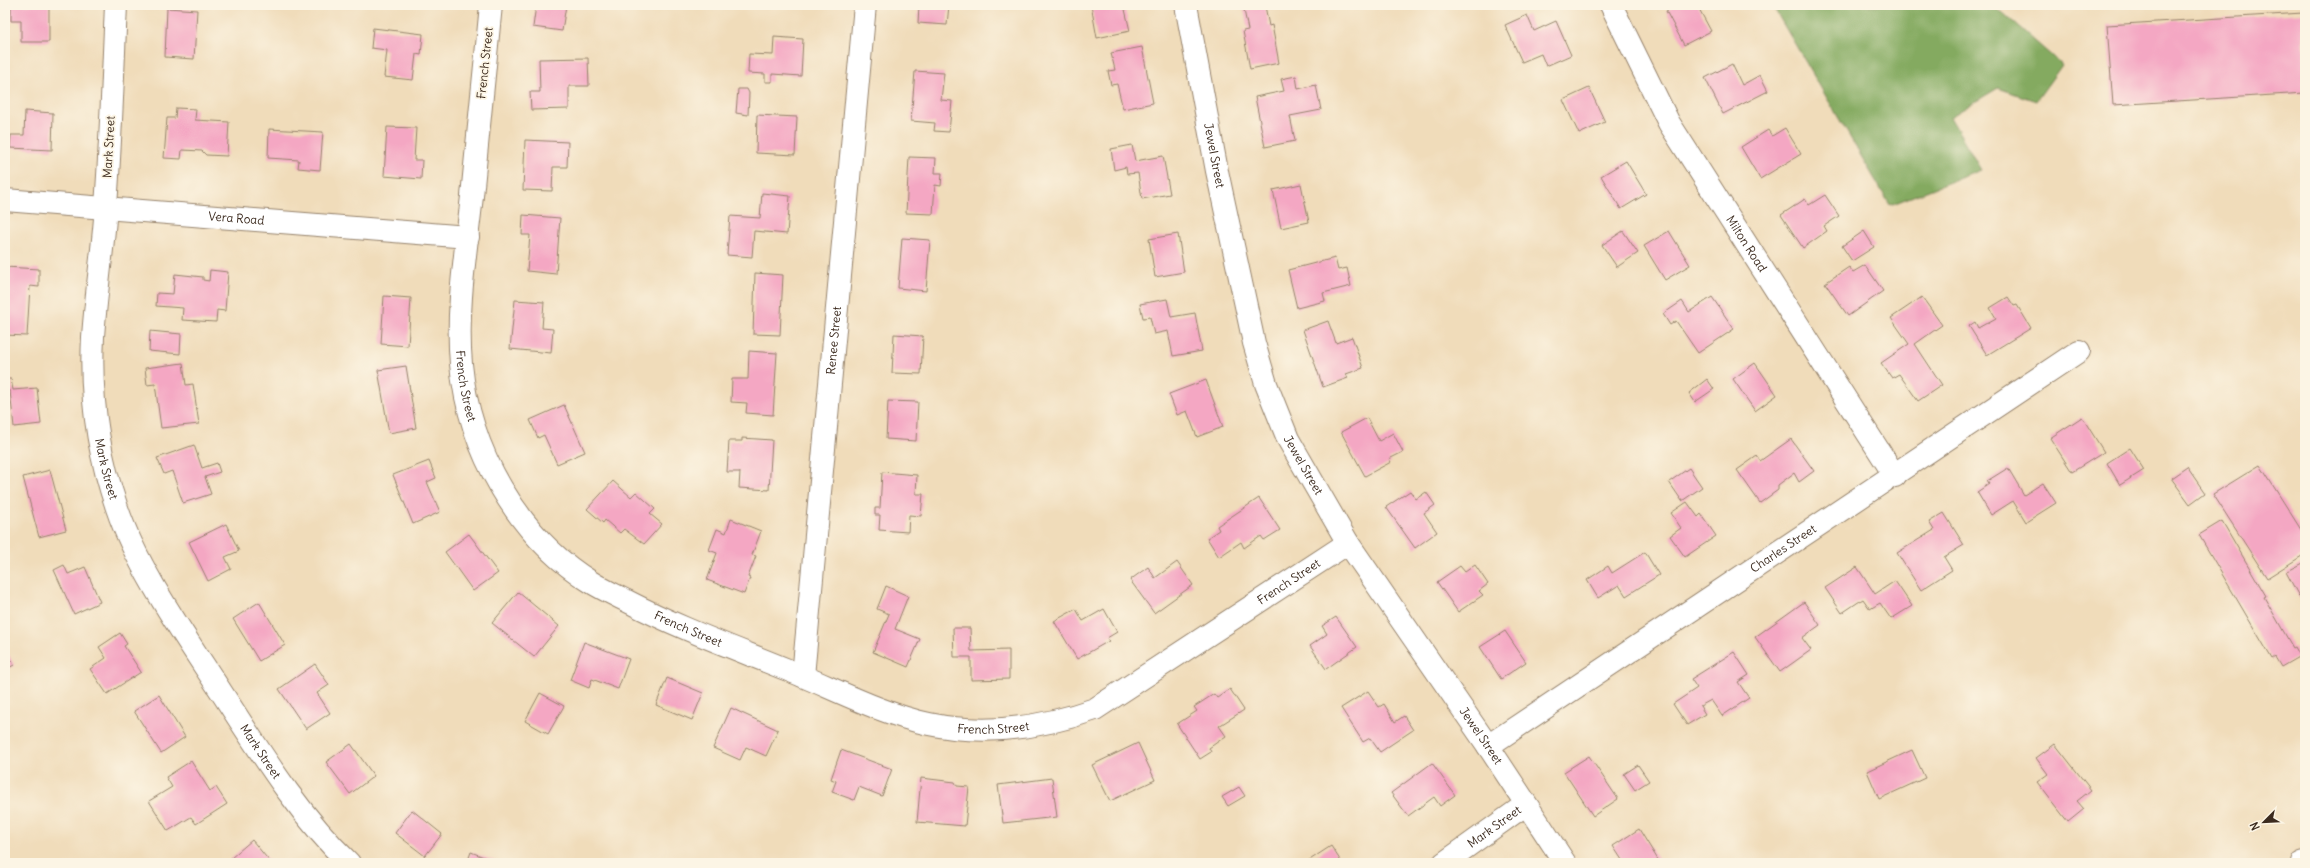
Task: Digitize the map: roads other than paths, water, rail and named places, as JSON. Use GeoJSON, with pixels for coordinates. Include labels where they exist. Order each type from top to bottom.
{"type":"FeatureCollection","features":[{"type":"Feature","properties":{"kind":"street","name":"Mark Street"},"geometry":{"type":"LineString","coordinates":[[116,5],[106,207],[93,339],[95,406],[101,454],[117,509],[138,558],[247,732],[286,790],[328,843],[349,863]]}},
{"type":"Feature","properties":{"kind":"street","name":"French Street"},"geometry":{"type":"LineString","coordinates":[[491,5],[461,317],[461,365],[471,413],[488,463],[514,509],[552,553],[591,582],[691,631],[889,711],[928,724],[978,730],[1024,728],[1068,718],[1101,705],[1348,543]]}},
{"type":"Feature","properties":{"kind":"street","name":"Renee Street"},"geometry":{"type":"LineString","coordinates":[[802,676],[865,5]]}},
{"type":"Feature","properties":{"kind":"street","name":"Jewel Street"},"geometry":{"type":"LineString","coordinates":[[1186,5],[1241,286],[1260,363],[1288,439],[1348,543],[1488,746],[1525,805],[1565,863]]}},
{"type":"Feature","properties":{"kind":"street","name":"Milton Road"},"geometry":{"type":"LineString","coordinates":[[1611,5],[1669,123],[1895,476]]}},
{"type":"Feature","properties":{"kind":"street","name":"Vera Road"},"geometry":{"type":"LineString","coordinates":[[5,200],[468,237]]}},
{"type":"Feature","properties":{"kind":"street","name":"Charles Street"},"geometry":{"type":"LineString","coordinates":[[1488,746],[2079,352]]}},
{"type":"Feature","properties":{"kind":"street","name":"Mark Street"},"geometry":{"type":"LineString","coordinates":[[1444,863],[1525,805]]}}]}
